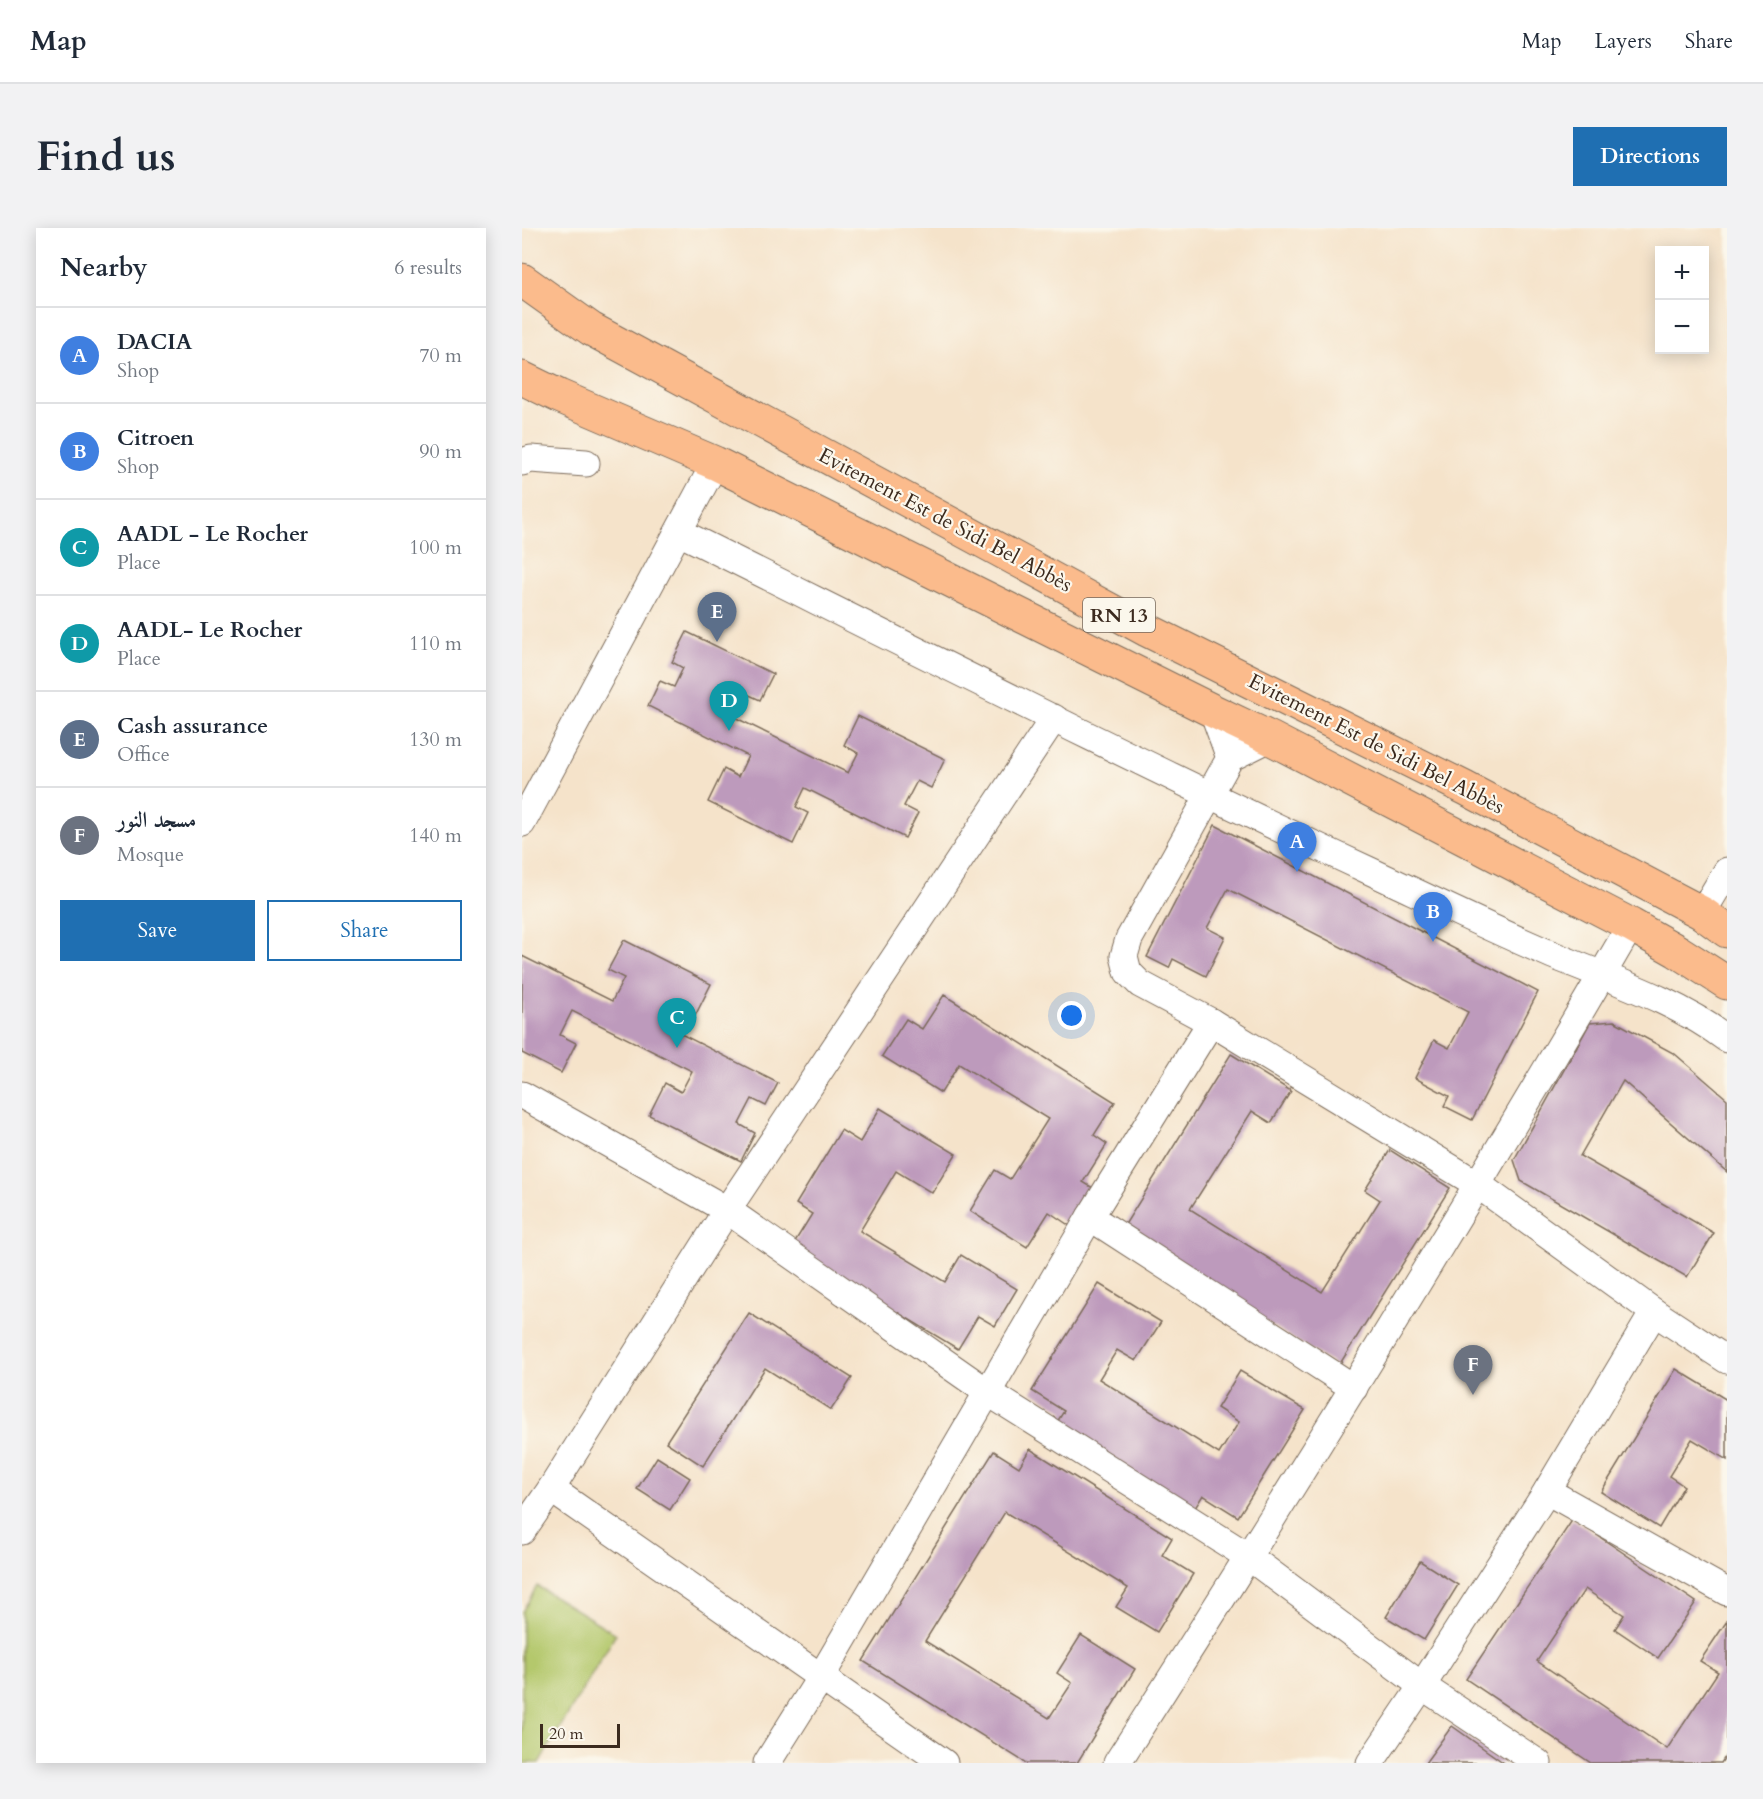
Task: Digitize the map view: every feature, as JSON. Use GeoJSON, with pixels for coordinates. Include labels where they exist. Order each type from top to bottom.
{"type":"FeatureCollection","features":[{"type":"Feature","properties":{"kind":"highway","name":"Evitement Est de Sidi Bel Abbès"},"geometry":{"type":"LineString","coordinates":[[522,280],[591,329],[1137,624],[1465,788],[1715,922]]}},
{"type":"Feature","properties":{"kind":"highway","name":"Evitement Est de Sidi Bel Abbès"},"geometry":{"type":"LineString","coordinates":[[522,378],[715,463],[1270,738],[1631,926],[1677,951],[1727,983]]}},
{"type":"Feature","properties":{"kind":"street"},"geometry":{"type":"LineString","coordinates":[[522,462],[531,459],[586,463]]}},
{"type":"Feature","properties":{"kind":"street"},"geometry":{"type":"LineString","coordinates":[[522,823],[715,463]]}},
{"type":"Feature","properties":{"kind":"street"},"geometry":{"type":"LineString","coordinates":[[679,532],[1329,852],[1528,945],[1671,1004],[1710,1026],[1727,1039]]}},
{"type":"Feature","properties":{"kind":"street"},"geometry":{"type":"LineString","coordinates":[[1213,711],[1230,758]]}},
{"type":"Feature","properties":{"kind":"street"},"geometry":{"type":"LineString","coordinates":[[522,1531],[551,1489],[727,1210],[1054,718]]}},
{"type":"Feature","properties":{"kind":"street"},"geometry":{"type":"LineString","coordinates":[[1270,738],[1230,758],[1129,939],[1124,956],[1128,972],[1140,984],[1211,1022],[1477,1184],[1654,1312],[1726,1358]]}},
{"type":"Feature","properties":{"kind":"street"},"geometry":{"type":"LineString","coordinates":[[1715,922],[1727,872]]}},
{"type":"Feature","properties":{"kind":"street"},"geometry":{"type":"LineString","coordinates":[[1117,1763],[1354,1388],[1631,926]]}},
{"type":"Feature","properties":{"kind":"street"},"geometry":{"type":"LineString","coordinates":[[767,1763],[821,1677],[986,1391],[1090,1217],[1211,1022]]}},
{"type":"Feature","properties":{"kind":"street"},"geometry":{"type":"LineString","coordinates":[[522,1095],[727,1210],[986,1391],[1249,1557],[1422,1686],[1538,1763]]}},
{"type":"Feature","properties":{"kind":"street"},"geometry":{"type":"LineString","coordinates":[[1090,1217],[1354,1388]]}},
{"type":"Feature","properties":{"kind":"street"},"geometry":{"type":"LineString","coordinates":[[1370,1763],[1547,1491],[1654,1312]]}},
{"type":"Feature","properties":{"kind":"street"},"geometry":{"type":"LineString","coordinates":[[551,1489],[821,1677],[935,1761]]}},
{"type":"Feature","properties":{"kind":"street"},"geometry":{"type":"LineString","coordinates":[[1547,1491],[1727,1592]]}},
{"type":"Feature","properties":{"kind":"green space"},"geometry":{"type":"Polygon","coordinates":[[[537,1586],[616,1634],[539,1763],[522,1763],[522,1612],[537,1586]]]}},
{"type":"Feature","properties":{"kind":"building"},"geometry":{"type":"Polygon","coordinates":[[[687,632],[773,674],[760,700],[743,692],[732,716],[848,773],[858,753],[844,745],[858,716],[945,759],[931,788],[917,781],[904,806],[918,813],[905,838],[805,788],[796,807],[808,813],[793,844],[708,802],[724,769],[738,777],[748,756],[648,706],[660,681],[674,687],[683,668],[672,662],[687,632]]]}},
{"type":"Feature","properties":{"kind":"building"},"geometry":{"type":"Polygon","coordinates":[[[1215,825],[1538,992],[1472,1120],[1444,1106],[1449,1096],[1415,1078],[1434,1040],[1449,1048],[1468,1012],[1228,889],[1207,928],[1225,937],[1206,976],[1173,959],[1169,968],[1147,957],[1215,825]]]}},
{"type":"Feature","properties":{"kind":"building"},"geometry":{"type":"Polygon","coordinates":[[[624,940],[711,984],[696,1014],[682,1008],[671,1029],[778,1083],[766,1106],[752,1099],[739,1124],[755,1133],[741,1161],[649,1115],[665,1083],[681,1092],[692,1071],[572,1011],[560,1035],[576,1043],[561,1073],[522,1053],[522,956],[612,1001],[624,978],[608,970],[624,940]]]}},
{"type":"Feature","properties":{"kind":"building"},"geometry":{"type":"Polygon","coordinates":[[[944,995],[1115,1102],[1094,1135],[1107,1144],[1083,1182],[1093,1188],[1070,1226],[1049,1212],[1027,1247],[970,1211],[995,1170],[1010,1179],[1048,1119],[959,1064],[941,1093],[882,1056],[906,1019],[922,1029],[944,995]]]}},
{"type":"Feature","properties":{"kind":"building"},"geometry":{"type":"Polygon","coordinates":[[[1614,1021],[1675,1054],[1727,1099],[1727,1172],[1623,1081],[1580,1156],[1714,1233],[1687,1277],[1521,1181],[1514,1160],[1590,1023],[1614,1021]]]}},
{"type":"Feature","properties":{"kind":"building"},"geometry":{"type":"Polygon","coordinates":[[[1231,1054],[1291,1091],[1271,1123],[1252,1111],[1190,1209],[1322,1292],[1380,1200],[1365,1190],[1390,1150],[1450,1188],[1338,1367],[1121,1231],[1231,1054]]]}},
{"type":"Feature","properties":{"kind":"building"},"geometry":{"type":"Polygon","coordinates":[[[880,1108],[956,1154],[932,1193],[896,1171],[860,1231],[945,1282],[961,1255],[1017,1289],[995,1326],[978,1316],[958,1349],[791,1248],[812,1214],[796,1204],[841,1130],[860,1142],[880,1108]]]}},
{"type":"Feature","properties":{"kind":"building"},"geometry":{"type":"Polygon","coordinates":[[[1099,1284],[1161,1322],[1136,1361],[1117,1350],[1099,1379],[1219,1454],[1239,1422],[1217,1408],[1240,1371],[1305,1410],[1238,1517],[1203,1495],[1192,1513],[1054,1427],[1064,1411],[1032,1391],[1099,1284]]]}},
{"type":"Feature","properties":{"kind":"building"},"geometry":{"type":"Polygon","coordinates":[[[749,1313],[852,1378],[831,1410],[765,1368],[703,1466],[666,1442],[749,1313]]]}},
{"type":"Feature","properties":{"kind":"building"},"geometry":{"type":"Polygon","coordinates":[[[1676,1369],[1727,1400],[1727,1460],[1692,1439],[1669,1476],[1684,1486],[1659,1528],[1601,1492],[1676,1369]]]}},
{"type":"Feature","properties":{"kind":"building"},"geometry":{"type":"Polygon","coordinates":[[[1030,1449],[1172,1538],[1162,1555],[1193,1574],[1157,1632],[1116,1607],[1128,1588],[1005,1512],[925,1641],[1049,1718],[1072,1683],[1057,1673],[1081,1635],[1135,1669],[1077,1763],[1026,1763],[863,1661],[994,1451],[1019,1467],[1030,1449]]]}},
{"type":"Feature","properties":{"kind":"building"},"geometry":{"type":"Polygon","coordinates":[[[657,1457],[690,1478],[670,1510],[637,1489],[657,1457]]]}},
{"type":"Feature","properties":{"kind":"building"},"geometry":{"type":"Polygon","coordinates":[[[1573,1519],[1696,1602],[1658,1658],[1615,1629],[1624,1615],[1585,1589],[1537,1661],[1667,1749],[1718,1672],[1700,1661],[1727,1621],[1727,1754],[1721,1763],[1591,1763],[1466,1679],[1573,1519]]]}},
{"type":"Feature","properties":{"kind":"building"},"geometry":{"type":"Polygon","coordinates":[[[1420,1561],[1458,1585],[1424,1640],[1386,1617],[1420,1561]]]}},
{"type":"Feature","properties":{"kind":"building"},"geometry":{"type":"Polygon","coordinates":[[[1452,1726],[1504,1763],[1425,1763],[1452,1726]]]}},
{"type":"Feature","properties":{"kind":"place","name":"Cash assurance"},"geometry":{"type":"Point","coordinates":[717,642]}},
{"type":"Feature","properties":{"kind":"place","name":"AADL- Le Rocher"},"geometry":{"type":"Point","coordinates":[729,731]}},
{"type":"Feature","properties":{"kind":"place","name":"DACIA"},"geometry":{"type":"Point","coordinates":[1297,872]}},
{"type":"Feature","properties":{"kind":"place","name":"Citroen"},"geometry":{"type":"Point","coordinates":[1433,942]}},
{"type":"Feature","properties":{"kind":"place","name":"AADL - Le Rocher"},"geometry":{"type":"Point","coordinates":[677,1048]}},
{"type":"Feature","properties":{"kind":"place","name":"مسجد النور"},"geometry":{"type":"Point","coordinates":[1473,1395]}}]}
